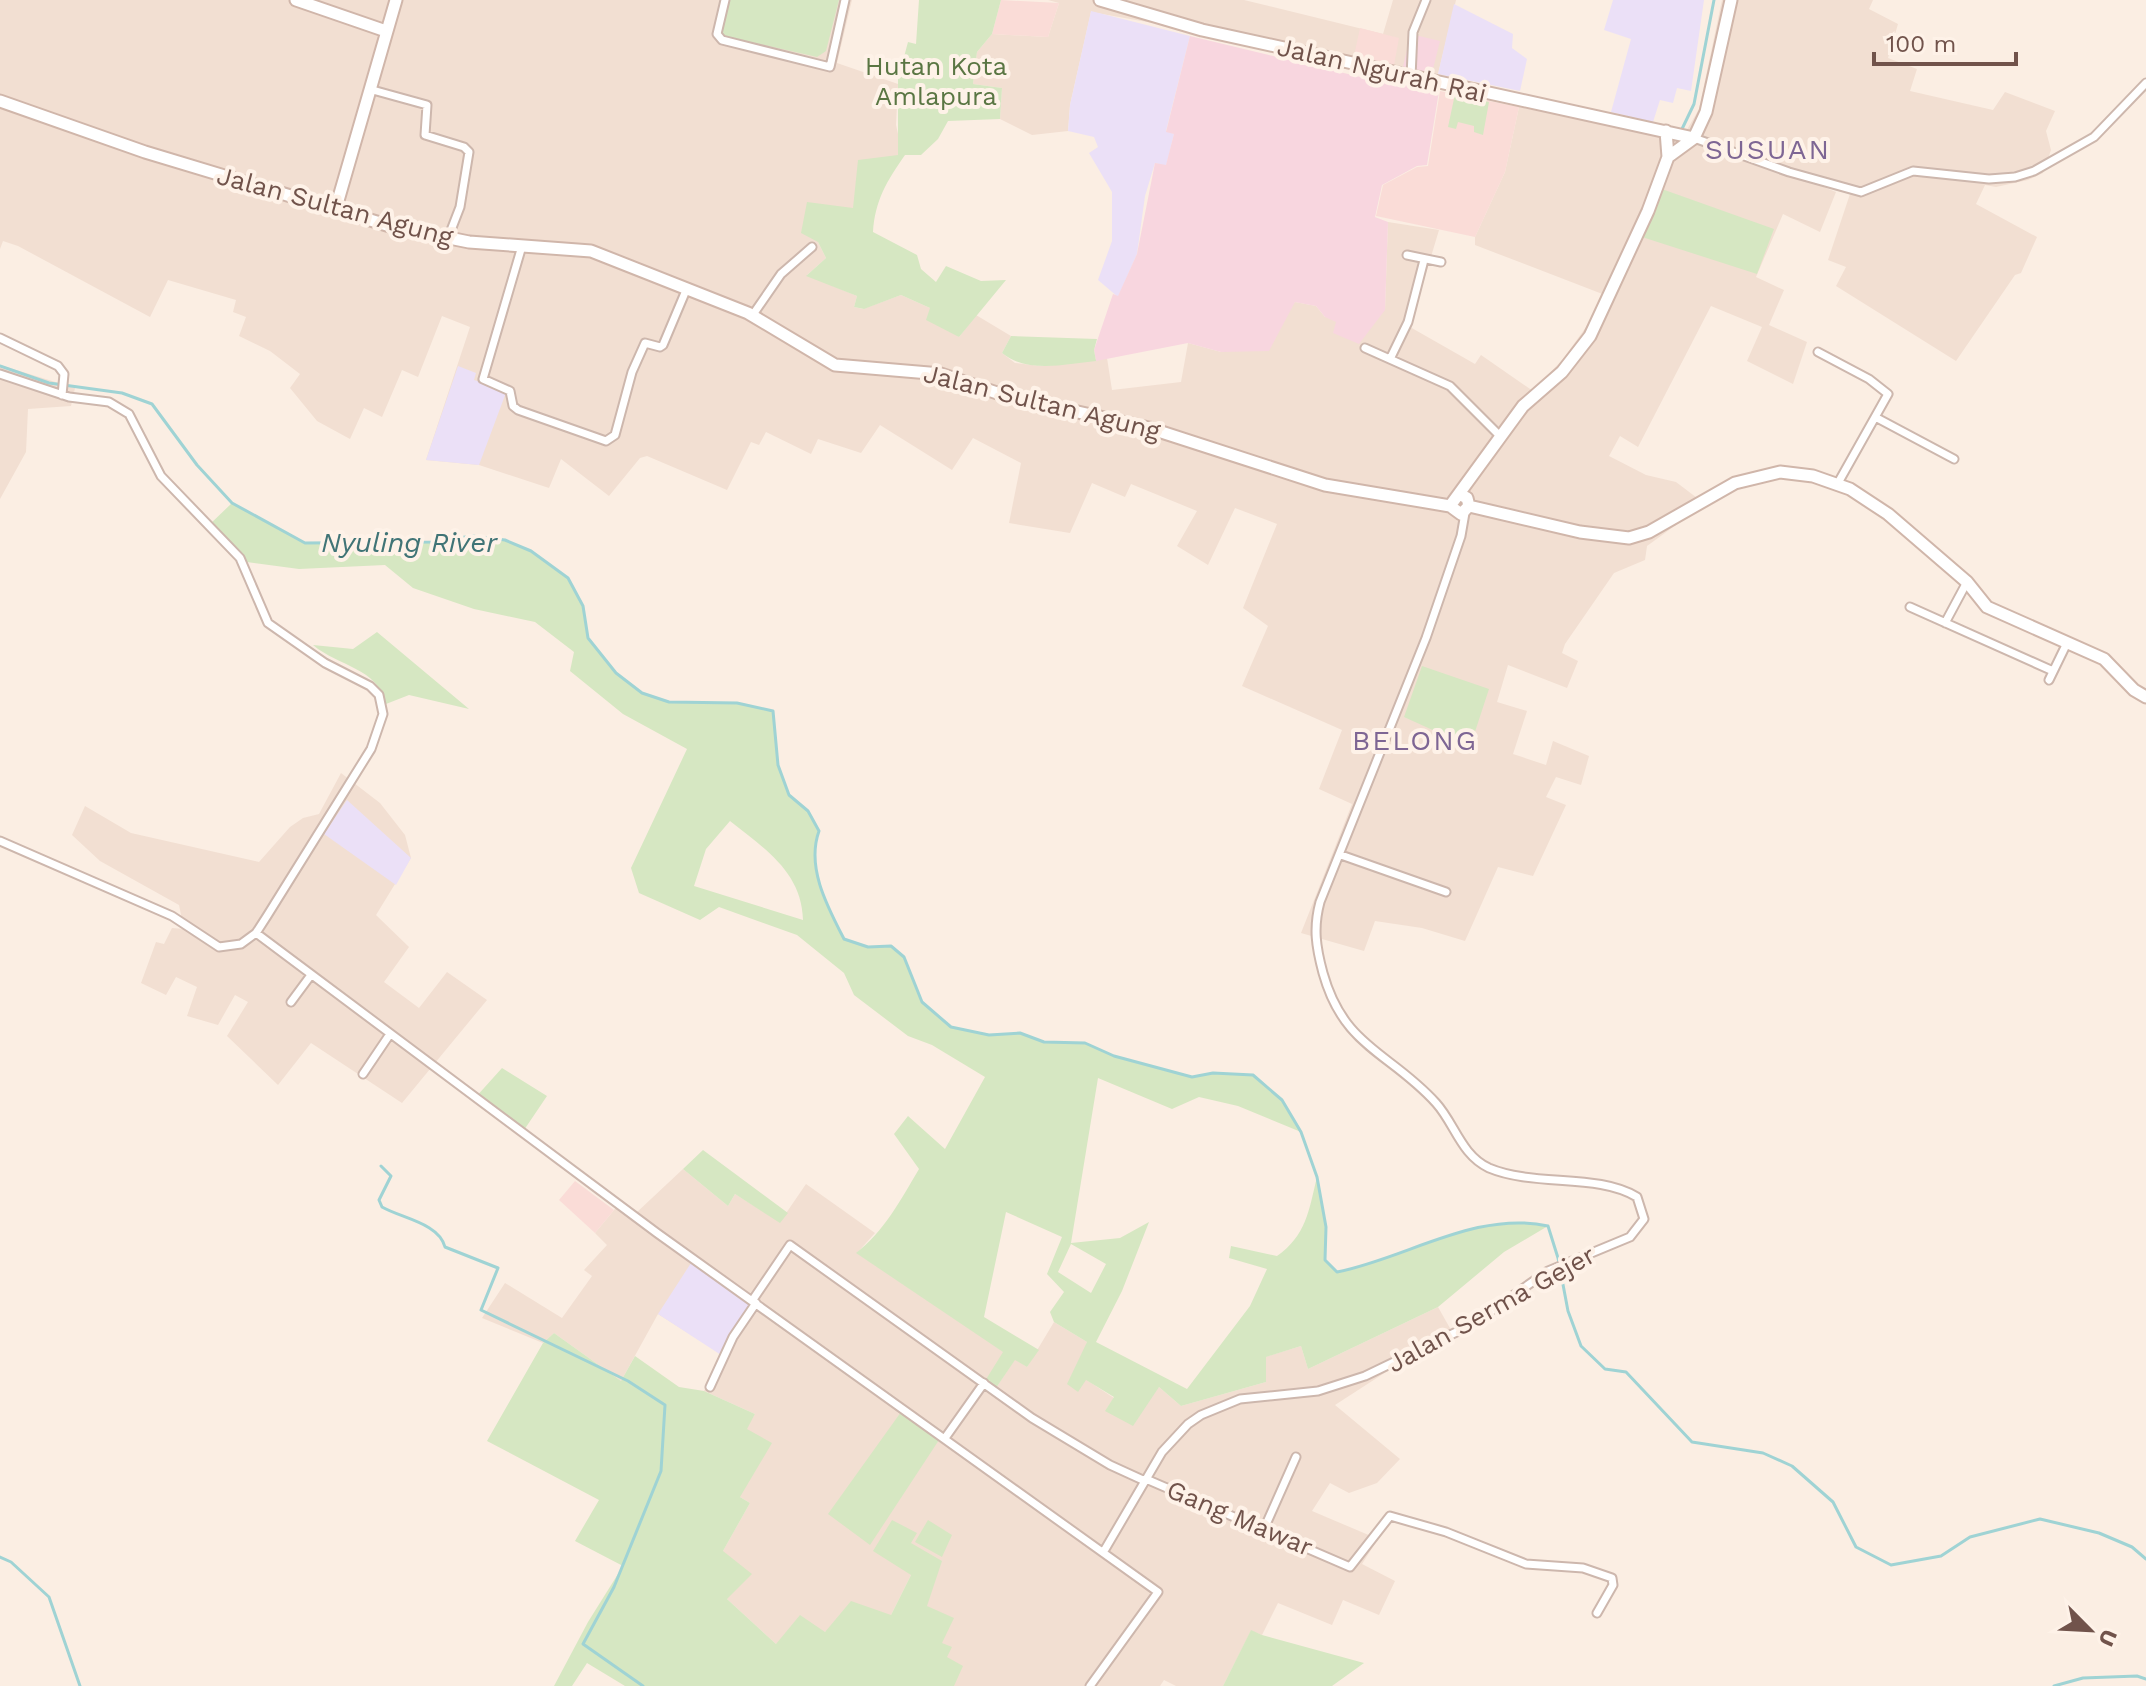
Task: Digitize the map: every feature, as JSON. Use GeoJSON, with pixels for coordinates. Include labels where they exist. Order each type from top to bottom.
{"type":"FeatureCollection","features":[{"type":"Feature","properties":{"kind":"street"},"geometry":{"type":"LineString","coordinates":[[296,0],[386,31]]}},
{"type":"Feature","properties":{"kind":"street"},"geometry":{"type":"LineString","coordinates":[[335,211],[396,0]]}},
{"type":"Feature","properties":{"kind":"street"},"geometry":{"type":"LineString","coordinates":[[725,0],[717,34],[722,40],[830,67],[845,0]]}},
{"type":"Feature","properties":{"kind":"street","name":"Jalan Ngurah Rai"},"geometry":{"type":"LineString","coordinates":[[1100,0],[1202,30],[1694,138]]}},
{"type":"Feature","properties":{"kind":"street"},"geometry":{"type":"LineString","coordinates":[[1411,77],[1413,32],[1426,0]]}},
{"type":"Feature","properties":{"kind":"street"},"geometry":{"type":"LineString","coordinates":[[1668,157],[1694,138],[1706,112],[1731,0]]}},
{"type":"Feature","properties":{"kind":"street"},"geometry":{"type":"LineString","coordinates":[[1694,138],[1789,172],[1861,192],[1913,171],[1989,179],[2015,177],[2034,171],[2094,137],[2146,83]]}},
{"type":"Feature","properties":{"kind":"street"},"geometry":{"type":"LineString","coordinates":[[369,89],[427,105],[425,135],[464,147],[469,152],[460,207],[448,238]]}},
{"type":"Feature","properties":{"kind":"street","name":"Jalan Sultan Agung"},"geometry":{"type":"LineString","coordinates":[[0,101],[335,211],[448,238],[591,251],[752,316],[835,365],[851,369],[913,369],[957,377],[1006,396],[1149,428],[1325,485],[1580,532],[1629,538],[1649,532],[1735,483],[1763,474],[1797,472],[1838,483],[1888,514],[1967,582],[1987,607],[2104,659],[2134,690],[2146,697]]}},
{"type":"Feature","properties":{"kind":"street"},"geometry":{"type":"LineString","coordinates":[[1460,510],[1467,498],[1461,495],[1499,435],[1523,406],[1568,365],[1590,336],[1627,259],[1668,157],[1666,131]]}},
{"type":"Feature","properties":{"kind":"street"},"geometry":{"type":"LineString","coordinates":[[522,246],[483,379],[510,391],[513,406],[518,410],[606,441],[615,435],[632,372],[645,343],[663,345],[687,288]]}},
{"type":"Feature","properties":{"kind":"street"},"geometry":{"type":"LineString","coordinates":[[752,316],[781,274],[812,247]]}},
{"type":"Feature","properties":{"kind":"street"},"geometry":{"type":"LineString","coordinates":[[1407,255],[1441,262]]}},
{"type":"Feature","properties":{"kind":"street"},"geometry":{"type":"LineString","coordinates":[[1391,357],[1408,322],[1424,260]]}},
{"type":"Feature","properties":{"kind":"street"},"geometry":{"type":"LineString","coordinates":[[0,338],[52,360],[64,377],[62,393]]}},
{"type":"Feature","properties":{"kind":"street"},"geometry":{"type":"LineString","coordinates":[[1365,348],[1450,386],[1499,435]]}},
{"type":"Feature","properties":{"kind":"street"},"geometry":{"type":"LineString","coordinates":[[1818,352],[1885,391],[1887,398],[1838,483]]}},
{"type":"Feature","properties":{"kind":"street"},"geometry":{"type":"LineString","coordinates":[[0,374],[62,393],[109,402],[129,414],[161,476],[240,558],[268,623],[325,663],[370,686],[382,702],[381,725],[371,749],[256,933],[235,946],[219,947],[172,916],[0,841]]}},
{"type":"Feature","properties":{"kind":"street"},"geometry":{"type":"LineString","coordinates":[[1877,418],[1954,459]]}},
{"type":"Feature","properties":{"kind":"street","name":"Jalan Serma Gejer"},"geometry":{"type":"LineString","coordinates":[[1104,1551],[1174,1437],[1201,1415],[1240,1399],[1318,1391],[1365,1376],[1471,1325],[1548,1271],[1637,1231],[1644,1219],[1640,1200],[1620,1189],[1517,1176],[1481,1164],[1464,1148],[1441,1108],[1427,1093],[1348,1029],[1332,1004],[1314,939],[1320,902],[1426,638],[1461,536],[1460,510]]}},
{"type":"Feature","properties":{"kind":"street"},"geometry":{"type":"LineString","coordinates":[[1945,623],[1967,582]]}},
{"type":"Feature","properties":{"kind":"street"},"geometry":{"type":"LineString","coordinates":[[1910,607],[2053,671]]}},
{"type":"Feature","properties":{"kind":"street"},"geometry":{"type":"LineString","coordinates":[[2049,680],[2067,643]]}},
{"type":"Feature","properties":{"kind":"street"},"geometry":{"type":"LineString","coordinates":[[1341,855],[1446,892]]}},
{"type":"Feature","properties":{"kind":"street"},"geometry":{"type":"LineString","coordinates":[[256,933],[754,1302],[1158,1592],[1090,1686]]}},
{"type":"Feature","properties":{"kind":"street"},"geometry":{"type":"LineString","coordinates":[[291,1002],[311,975]]}},
{"type":"Feature","properties":{"kind":"street"},"geometry":{"type":"LineString","coordinates":[[363,1074],[390,1034]]}},
{"type":"Feature","properties":{"kind":"street","name":"Gang Mawar"},"geometry":{"type":"LineString","coordinates":[[754,1302],[790,1245],[1081,1449],[1146,1480],[1354,1566],[1382,1522],[1390,1516],[1446,1532],[1526,1564],[1583,1568],[1610,1576],[1613,1585],[1597,1613]]}},
{"type":"Feature","properties":{"kind":"street"},"geometry":{"type":"LineString","coordinates":[[710,1387],[733,1337],[754,1302]]}},
{"type":"Feature","properties":{"kind":"street"},"geometry":{"type":"LineString","coordinates":[[945,1438],[984,1383]]}},
{"type":"Feature","properties":{"kind":"street"},"geometry":{"type":"LineString","coordinates":[[1264,1529],[1296,1457]]}},
{"type":"Feature","properties":{"kind":"shaded area"},"geometry":{"type":"Polygon","coordinates":[[[0,0],[852,0],[837,63],[898,84],[896,125],[900,143],[898,155],[854,208],[818,242],[826,258],[807,275],[857,296],[854,307],[863,309],[901,295],[930,308],[959,337],[976,315],[1011,336],[1002,353],[1015,363],[1040,366],[1107,358],[1112,390],[1181,382],[1188,343],[1221,352],[1295,302],[1316,306],[1325,317],[1385,310],[1388,222],[1439,230],[1410,327],[1475,364],[1481,355],[1533,391],[1563,359],[1599,309],[1605,295],[1475,245],[1475,237],[1505,172],[1519,107],[1681,140],[1699,109],[1722,0],[1873,0],[1869,9],[1898,24],[1888,58],[1917,69],[1910,91],[1993,110],[2005,92],[2055,111],[2046,131],[2051,150],[2043,173],[2028,180],[1996,187],[1985,185],[1976,204],[2037,237],[2021,273],[2015,275],[1956,361],[1836,286],[1846,267],[1828,260],[1850,194],[1816,184],[1836,192],[1820,232],[1783,214],[1756,277],[1784,290],[1769,325],[1807,342],[1793,384],[1747,361],[1762,327],[1711,306],[1638,447],[1620,436],[1609,456],[1646,475],[1676,482],[1705,504],[1647,546],[1645,560],[1614,573],[1565,644],[1562,653],[1578,661],[1567,688],[1508,665],[1497,702],[1527,711],[1513,754],[1546,765],[1553,741],[1589,756],[1581,785],[1556,777],[1546,797],[1566,805],[1533,876],[1498,867],[1465,941],[1422,928],[1375,921],[1364,951],[1301,933],[1352,804],[1319,789],[1342,730],[1242,686],[1268,626],[1243,608],[1277,524],[1235,508],[1208,565],[1177,546],[1197,511],[1131,484],[1125,497],[1092,483],[1070,533],[1009,523],[1021,463],[973,438],[952,470],[880,425],[861,453],[818,439],[811,454],[766,432],[759,445],[751,442],[727,490],[647,456],[640,458],[609,496],[561,459],[549,488],[479,465],[426,460],[470,327],[442,316],[418,377],[402,370],[382,417],[364,408],[350,439],[317,421],[290,388],[300,374],[270,351],[239,336],[246,317],[233,312],[236,300],[168,280],[150,317],[18,246],[3,241],[0,249],[0,0]]]}},
{"type":"Feature","properties":{"kind":"shaded area"},"geometry":{"type":"Polygon","coordinates":[[[1001,0],[1059,3],[1048,37],[992,34],[1001,0]]]}},
{"type":"Feature","properties":{"kind":"shaded area"},"geometry":{"type":"Polygon","coordinates":[[[1048,0],[1244,0],[1383,34],[1393,0],[1456,0],[1438,74],[1091,12],[1070,105],[1068,131],[1032,135],[1000,119],[1002,88],[973,84],[977,52],[992,34],[1048,37],[1059,3],[1048,0]]]}},
{"type":"Feature","properties":{"kind":"shaded area"},"geometry":{"type":"Polygon","coordinates":[[[1613,0],[1704,0],[1691,91],[1677,88],[1673,103],[1660,100],[1653,122],[1611,112],[1631,39],[1604,30],[1613,0]]]}},
{"type":"Feature","properties":{"kind":"shaded area"},"geometry":{"type":"Polygon","coordinates":[[[1454,4],[1513,34],[1512,48],[1527,59],[1520,91],[1438,74],[1454,4]]]}},
{"type":"Feature","properties":{"kind":"shaded area"},"geometry":{"type":"Polygon","coordinates":[[[1091,11],[1190,36],[1166,131],[1174,134],[1166,166],[1155,163],[1145,196],[1137,254],[1118,297],[1098,280],[1112,241],[1112,192],[1089,153],[1098,147],[1094,137],[1068,131],[1070,105],[1091,11]]]}},
{"type":"Feature","properties":{"kind":"shaded area"},"geometry":{"type":"Polygon","coordinates":[[[1360,28],[1399,38],[1394,65],[1354,56],[1360,28]]]}},
{"type":"Feature","properties":{"kind":"shaded area"},"geometry":{"type":"Polygon","coordinates":[[[1411,34],[1440,41],[1428,89],[1439,91],[1427,165],[1417,166],[1382,185],[1375,217],[1388,222],[1385,310],[1359,344],[1333,333],[1336,322],[1325,317],[1316,306],[1295,302],[1269,351],[1221,352],[1188,343],[1096,361],[1094,350],[1113,294],[1118,296],[1137,254],[1155,163],[1166,165],[1174,134],[1166,132],[1190,36],[1398,86],[1411,34]]]}},
{"type":"Feature","properties":{"kind":"shaded area"},"geometry":{"type":"Polygon","coordinates":[[[1440,91],[1519,107],[1505,172],[1475,237],[1376,216],[1383,185],[1417,167],[1428,166],[1440,91]]]}},
{"type":"Feature","properties":{"kind":"shaded area"},"geometry":{"type":"Polygon","coordinates":[[[0,365],[75,388],[71,406],[28,409],[26,452],[0,499],[0,365]]]}},
{"type":"Feature","properties":{"kind":"shaded area"},"geometry":{"type":"Polygon","coordinates":[[[458,366],[476,373],[474,380],[507,390],[479,465],[426,460],[458,366]]]}},
{"type":"Feature","properties":{"kind":"shaded area"},"geometry":{"type":"Polygon","coordinates":[[[341,773],[380,803],[405,835],[411,858],[376,915],[409,947],[384,982],[419,1008],[447,972],[487,1000],[402,1103],[311,1043],[278,1085],[227,1036],[248,1002],[235,995],[218,1025],[187,1016],[197,987],[176,977],[166,995],[141,983],[156,942],[164,944],[172,928],[184,929],[179,905],[100,861],[72,835],[85,806],[131,833],[259,862],[290,827],[303,818],[319,814],[341,773]]]}},
{"type":"Feature","properties":{"kind":"shaded area"},"geometry":{"type":"Polygon","coordinates":[[[347,800],[411,858],[396,885],[324,834],[347,800]]]}},
{"type":"Feature","properties":{"kind":"shaded area"},"geometry":{"type":"Polygon","coordinates":[[[683,1169],[728,1206],[735,1194],[780,1222],[806,1184],[875,1233],[857,1253],[1004,1352],[996,1388],[1015,1359],[1027,1367],[1054,1322],[1087,1342],[1077,1392],[1085,1379],[1114,1398],[1106,1410],[1159,1387],[1181,1406],[1266,1382],[1265,1357],[1301,1346],[1308,1369],[1438,1307],[1451,1330],[1335,1405],[1400,1459],[1377,1483],[1349,1493],[1330,1483],[1312,1511],[1378,1539],[1362,1564],[1395,1581],[1379,1615],[1343,1600],[1332,1625],[1278,1603],[1262,1635],[1251,1631],[1223,1686],[1176,1686],[1164,1680],[1160,1686],[954,1686],[927,1606],[911,1543],[893,1521],[911,1575],[891,1615],[776,1644],[727,1599],[723,1551],[750,1503],[740,1497],[746,1429],[755,1414],[704,1391],[721,1354],[658,1314],[621,1381],[554,1333],[543,1343],[482,1318],[505,1283],[562,1318],[592,1276],[584,1270],[607,1245],[595,1233],[619,1204],[636,1213],[683,1169]]]}},
{"type":"Feature","properties":{"kind":"shaded area"},"geometry":{"type":"Polygon","coordinates":[[[575,1181],[614,1210],[595,1233],[559,1200],[575,1181]]]}},
{"type":"Feature","properties":{"kind":"shaded area"},"geometry":{"type":"Polygon","coordinates":[[[691,1263],[751,1302],[721,1355],[658,1314],[691,1263]]]}},
{"type":"Feature","properties":{"kind":"green space"},"geometry":{"type":"Polygon","coordinates":[[[723,0],[839,0],[826,51],[817,57],[724,36],[720,33],[723,0]]]}},
{"type":"Feature","properties":{"kind":"green space","name":"Hutan Kota Amlapura"},"geometry":{"type":"Polygon","coordinates":[[[919,0],[1001,0],[992,34],[977,52],[973,84],[1002,88],[1000,119],[948,121],[938,139],[921,155],[905,155],[883,191],[874,221],[873,232],[917,255],[921,269],[936,282],[946,266],[981,281],[1006,280],[959,337],[926,320],[930,308],[901,295],[864,309],[854,307],[857,296],[806,276],[826,258],[818,242],[801,233],[807,202],[853,208],[858,160],[898,155],[898,79],[908,42],[916,44],[919,0]]]}},
{"type":"Feature","properties":{"kind":"green space"},"geometry":{"type":"Polygon","coordinates":[[[1455,94],[1489,102],[1483,135],[1474,132],[1474,126],[1458,122],[1456,129],[1448,127],[1455,94]]]}},
{"type":"Feature","properties":{"kind":"green space"},"geometry":{"type":"Polygon","coordinates":[[[1659,188],[1774,229],[1757,274],[1642,237],[1659,188]]]}},
{"type":"Feature","properties":{"kind":"green space"},"geometry":{"type":"Polygon","coordinates":[[[1011,336],[1097,339],[1094,350],[1096,361],[1047,366],[1023,364],[1002,353],[1011,336]]]}},
{"type":"Feature","properties":{"kind":"green space"},"geometry":{"type":"Polygon","coordinates":[[[232,503],[305,543],[433,542],[472,536],[505,540],[531,551],[568,578],[583,606],[588,638],[616,673],[642,693],[669,702],[737,703],[773,711],[778,765],[789,795],[808,811],[819,831],[815,859],[820,886],[844,939],[868,947],[891,946],[904,957],[922,1002],[951,1027],[989,1035],[1020,1033],[1044,1042],[1085,1043],[1114,1056],[1192,1077],[1213,1073],[1253,1075],[1282,1100],[1301,1132],[1238,1106],[1199,1097],[1172,1109],[1098,1078],[1071,1243],[1120,1238],[1149,1222],[1122,1291],[1096,1342],[1187,1389],[1250,1306],[1267,1269],[1229,1258],[1231,1246],[1277,1256],[1287,1248],[1305,1221],[1317,1177],[1326,1227],[1325,1260],[1337,1272],[1468,1230],[1521,1223],[1548,1226],[1504,1252],[1438,1307],[1308,1369],[1301,1346],[1266,1357],[1266,1382],[1181,1406],[1159,1387],[1133,1426],[1105,1411],[1114,1397],[1086,1380],[1078,1392],[1067,1384],[1087,1342],[1054,1322],[1050,1312],[1064,1292],[1047,1274],[1062,1237],[1006,1212],[984,1317],[1039,1350],[1027,1367],[1015,1360],[996,1388],[985,1381],[1003,1352],[856,1253],[883,1225],[919,1169],[894,1134],[908,1116],[945,1149],[985,1077],[932,1045],[908,1036],[854,995],[844,973],[797,935],[719,907],[700,920],[639,893],[631,868],[687,749],[623,714],[570,671],[574,652],[535,622],[474,609],[413,588],[385,565],[299,569],[239,561],[208,526],[232,503]],[[730,821],[706,849],[694,886],[803,920],[796,888],[788,875],[768,852],[730,821]],[[1071,1244],[1058,1272],[1091,1293],[1106,1264],[1071,1244]]]}},
{"type":"Feature","properties":{"kind":"green space"},"geometry":{"type":"Polygon","coordinates":[[[377,632],[469,709],[409,695],[386,704],[381,692],[366,675],[313,645],[353,649],[377,632]]]}},
{"type":"Feature","properties":{"kind":"green space"},"geometry":{"type":"Polygon","coordinates":[[[1422,666],[1489,689],[1470,747],[1404,717],[1422,666]]]}},
{"type":"Feature","properties":{"kind":"green space"},"geometry":{"type":"Polygon","coordinates":[[[502,1068],[547,1096],[522,1133],[475,1098],[502,1068]]]}},
{"type":"Feature","properties":{"kind":"green space"},"geometry":{"type":"Polygon","coordinates":[[[703,1150],[788,1213],[780,1223],[735,1194],[728,1206],[683,1169],[703,1150]]]}},
{"type":"Feature","properties":{"kind":"green space"},"geometry":{"type":"Polygon","coordinates":[[[554,1333],[621,1381],[635,1356],[679,1387],[704,1391],[755,1414],[747,1429],[772,1443],[740,1497],[750,1503],[723,1551],[752,1574],[727,1599],[776,1644],[800,1615],[825,1632],[851,1601],[891,1615],[911,1575],[873,1551],[892,1520],[917,1533],[911,1543],[942,1561],[927,1606],[954,1618],[942,1643],[952,1647],[947,1657],[963,1666],[954,1686],[625,1686],[587,1663],[572,1686],[554,1686],[588,1622],[623,1566],[575,1541],[599,1500],[487,1441],[543,1343],[554,1333]]]}},
{"type":"Feature","properties":{"kind":"green space"},"geometry":{"type":"Polygon","coordinates":[[[901,1412],[939,1440],[870,1545],[828,1514],[901,1412]]]}},
{"type":"Feature","properties":{"kind":"green space"},"geometry":{"type":"Polygon","coordinates":[[[928,1520],[952,1535],[942,1557],[915,1542],[928,1520]]]}},
{"type":"Feature","properties":{"kind":"green space"},"geometry":{"type":"Polygon","coordinates":[[[1251,1630],[1364,1663],[1332,1686],[1223,1686],[1251,1630]]]}},
{"type":"Feature","properties":{"kind":"waterway"},"geometry":{"type":"LineString","coordinates":[[1682,129],[1694,104],[1714,0]]}},
{"type":"Feature","properties":{"kind":"waterway","name":"Nyuling River"},"geometry":{"type":"LineString","coordinates":[[0,366],[49,383],[122,393],[152,404],[197,465],[232,503],[305,543],[433,542],[472,536],[505,540],[531,551],[568,578],[583,606],[588,638],[616,673],[642,693],[669,702],[737,703],[773,711],[778,765],[789,795],[808,811],[819,831],[815,858],[820,886],[844,939],[868,947],[891,946],[904,957],[922,1002],[951,1027],[989,1035],[1020,1033],[1044,1042],[1085,1043],[1114,1056],[1192,1077],[1213,1073],[1253,1075],[1282,1100],[1301,1132],[1317,1177],[1326,1227],[1325,1260],[1337,1272],[1468,1230],[1521,1223],[1548,1226],[1558,1258],[1568,1311],[1581,1346],[1605,1369],[1626,1372],[1692,1442],[1763,1453],[1792,1466],[1833,1502],[1856,1547],[1891,1565],[1941,1556],[1970,1537],[2040,1519],[2099,1533],[2132,1547],[2146,1559]]}},
{"type":"Feature","properties":{"kind":"waterway"},"geometry":{"type":"LineString","coordinates":[[381,1166],[391,1176],[379,1200],[382,1207],[435,1232],[445,1247],[498,1268],[481,1310],[628,1381],[665,1405],[661,1471],[614,1587],[583,1644],[643,1686]]}},
{"type":"Feature","properties":{"kind":"waterway"},"geometry":{"type":"LineString","coordinates":[[0,1557],[11,1562],[49,1597],[80,1686]]}},
{"type":"Feature","properties":{"kind":"waterway"},"geometry":{"type":"LineString","coordinates":[[2054,1686],[2083,1678],[2137,1676],[2146,1679]]}},
{"type":"Feature","properties":{"kind":"district","name":"SUSUAN"},"geometry":{"type":"Point","coordinates":[1768,149]}},
{"type":"Feature","properties":{"kind":"district","name":"BELONG"},"geometry":{"type":"Point","coordinates":[1415,740]}}]}
